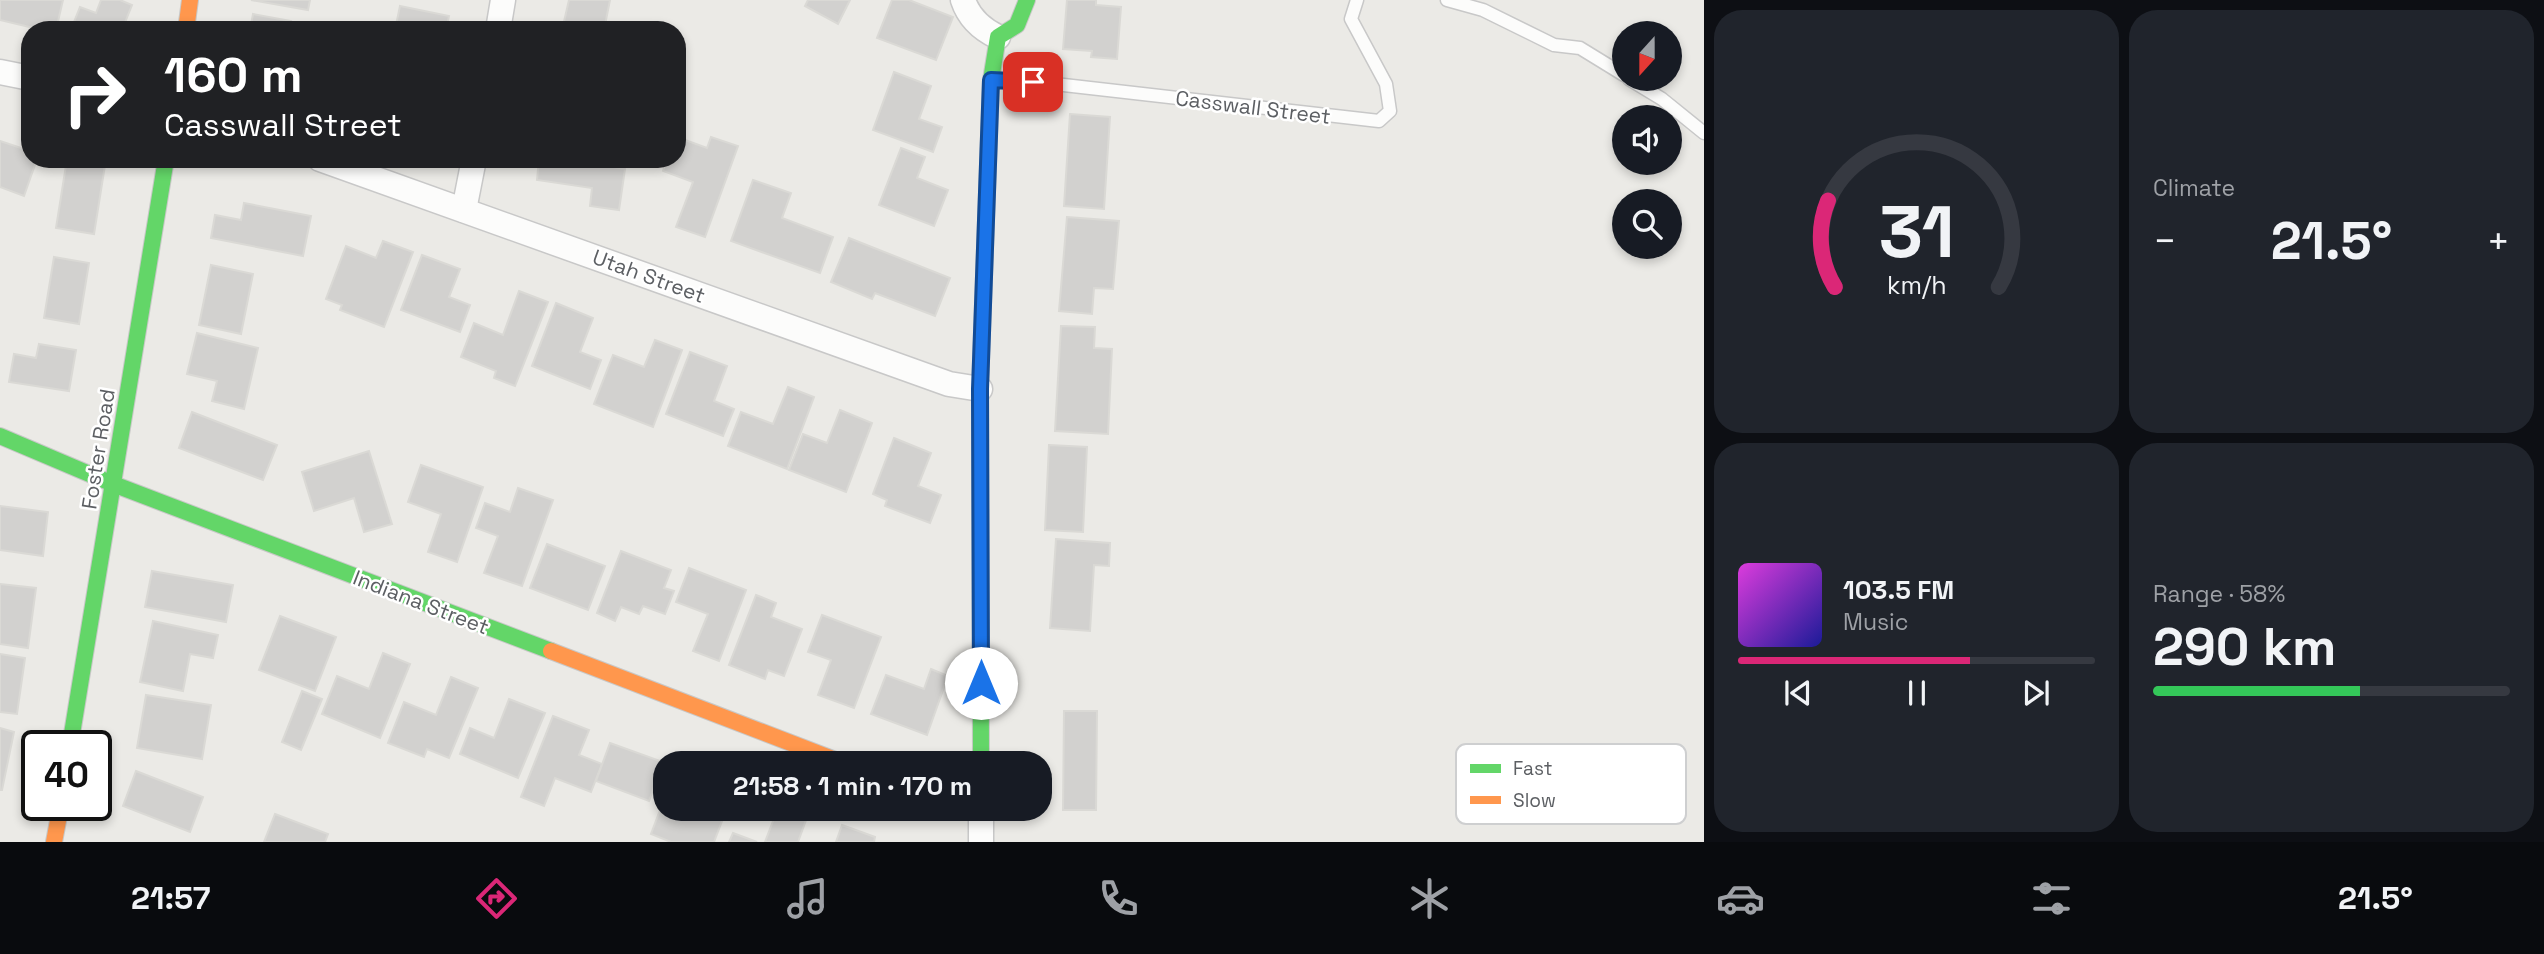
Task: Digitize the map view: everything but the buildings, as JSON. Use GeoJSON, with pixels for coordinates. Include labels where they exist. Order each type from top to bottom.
{"type":"FeatureCollection","features":[{"type":"Feature","properties":{"kind":"street"},"geometry":{"type":"LineString","coordinates":[[187,21],[190,0]]}},
{"type":"Feature","properties":{"kind":"street"},"geometry":{"type":"LineString","coordinates":[[500,21],[503,0]]}},
{"type":"Feature","properties":{"kind":"street"},"geometry":{"type":"LineString","coordinates":[[963,0],[982,30],[998,37]]}},
{"type":"Feature","properties":{"kind":"street"},"geometry":{"type":"LineString","coordinates":[[981,751],[980,389],[991,80],[998,37],[1017,25],[1027,0]]}},
{"type":"Feature","properties":{"kind":"street"},"geometry":{"type":"LineString","coordinates":[[0,72],[21,76]]}},
{"type":"Feature","properties":{"kind":"street","name":"Foster Road"},"geometry":{"type":"LineString","coordinates":[[73,730],[165,168]]}},
{"type":"Feature","properties":{"kind":"street","name":"Utah Street"},"geometry":{"type":"LineString","coordinates":[[345,168],[949,384],[980,389]]}},
{"type":"Feature","properties":{"kind":"street"},"geometry":{"type":"LineString","coordinates":[[464,210],[472,168]]}},
{"type":"Feature","properties":{"kind":"street","name":"Indiana Street"},"geometry":{"type":"LineString","coordinates":[[0,436],[113,484],[812,751]]}},
{"type":"Feature","properties":{"kind":"street"},"geometry":{"type":"LineString","coordinates":[[54,842],[58,821]]}},
{"type":"Feature","properties":{"kind":"street"},"geometry":{"type":"LineString","coordinates":[[977,821],[981,842]]}},
{"type":"Feature","properties":{"kind":"lane","name":"Casswall Street"},"geometry":{"type":"LineString","coordinates":[[991,80],[1055,84],[1379,121],[1390,111],[1386,84],[1351,19],[1357,0]]}},
{"type":"Feature","properties":{"kind":"lane"},"geometry":{"type":"LineString","coordinates":[[1447,0],[1483,10],[1554,45],[1580,48],[1612,68]]}},
{"type":"Feature","properties":{"kind":"lane"},"geometry":{"type":"LineString","coordinates":[[1649,91],[1704,133]]}},
{"type":"Feature","properties":{"kind":"traffic: fast"},"geometry":{"type":"LineString","coordinates":[[981,751],[980,389],[991,80],[998,37],[1017,25],[1027,0]]}},
{"type":"Feature","properties":{"kind":"traffic: fast"},"geometry":{"type":"LineString","coordinates":[[73,730],[165,168]]}},
{"type":"Feature","properties":{"kind":"traffic: fast"},"geometry":{"type":"LineString","coordinates":[[0,436],[113,484],[551,651]]}},
{"type":"Feature","properties":{"kind":"traffic: slow"},"geometry":{"type":"LineString","coordinates":[[187,21],[190,0]]}},
{"type":"Feature","properties":{"kind":"traffic: slow"},"geometry":{"type":"LineString","coordinates":[[551,651],[812,751]]}},
{"type":"Feature","properties":{"kind":"traffic: slow"},"geometry":{"type":"LineString","coordinates":[[54,842],[58,821]]}},
{"type":"Feature","properties":{"kind":"route"},"geometry":{"type":"LineString","coordinates":[[981,683],[980,389],[991,80],[1033,82]]}}]}
